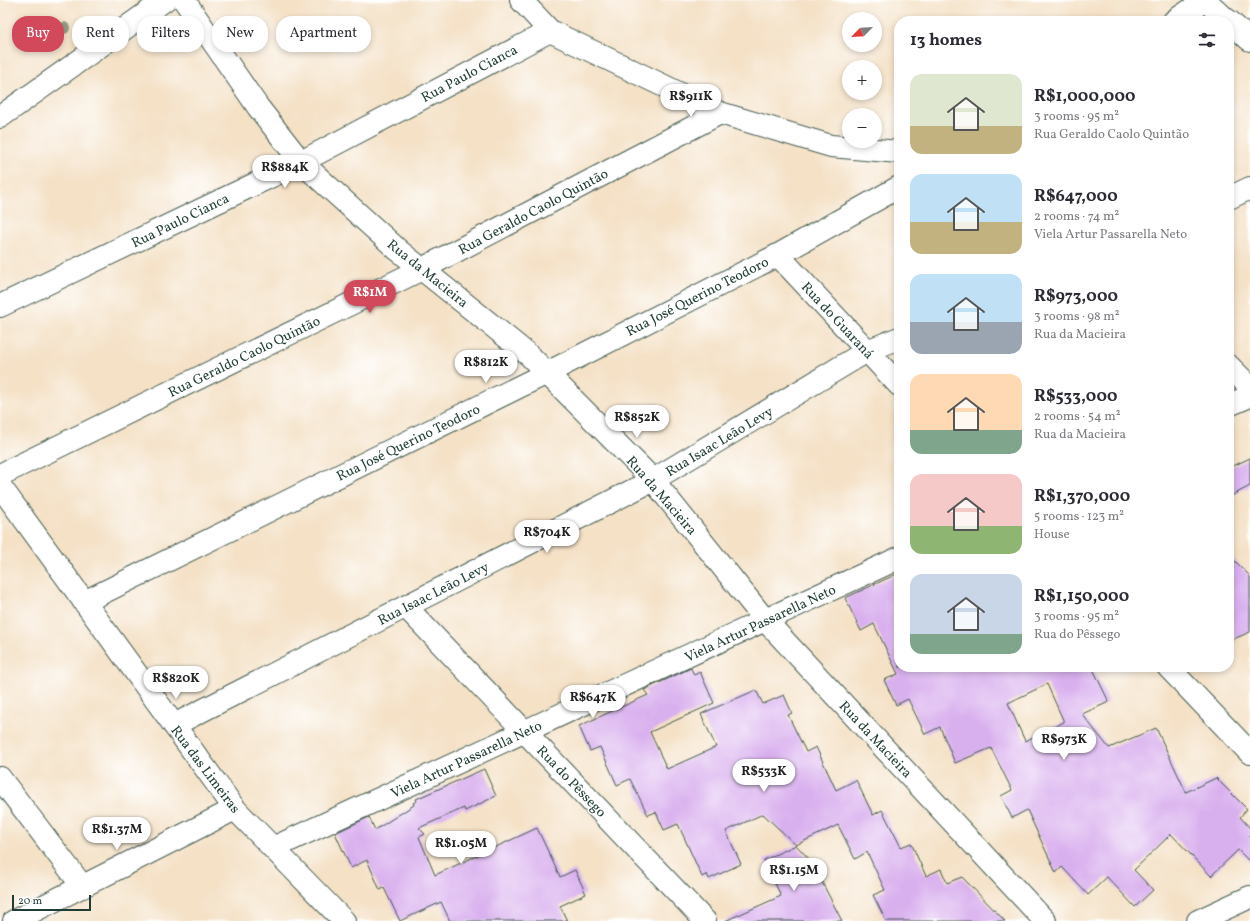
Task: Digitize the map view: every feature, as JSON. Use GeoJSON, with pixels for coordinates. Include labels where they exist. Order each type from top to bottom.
{"type":"FeatureCollection","features":[{"type":"Feature","properties":{"kind":"street"},"geometry":{"type":"LineString","coordinates":[[0,117],[165,0]]}},
{"type":"Feature","properties":{"kind":"street","name":"Rua da Macieira"},"geometry":{"type":"LineString","coordinates":[[184,0],[258,107],[301,162],[398,250],[530,356],[653,480],[765,620],[1045,921]]}},
{"type":"Feature","properties":{"kind":"street"},"geometry":{"type":"LineString","coordinates":[[521,0],[550,31],[720,113],[831,146],[894,152]]}},
{"type":"Feature","properties":{"kind":"street"},"geometry":{"type":"LineString","coordinates":[[1181,16],[1205,0],[1223,16]]}},
{"type":"Feature","properties":{"kind":"street"},"geometry":{"type":"LineString","coordinates":[[1234,26],[1250,40]]}},
{"type":"Feature","properties":{"kind":"street","name":"Rua Paulo Cianca"},"geometry":{"type":"LineString","coordinates":[[0,306],[301,162],[550,31]]}},
{"type":"Feature","properties":{"kind":"street","name":"Rua Geraldo Caolo Quintão"},"geometry":{"type":"LineString","coordinates":[[0,475],[422,269],[720,113]]}},
{"type":"Feature","properties":{"kind":"street"},"geometry":{"type":"LineString","coordinates":[[1234,196],[1250,188]]}},
{"type":"Feature","properties":{"kind":"street","name":"Rua José Querino Teodoro"},"geometry":{"type":"LineString","coordinates":[[84,602],[547,373],[778,255],[894,190]]}},
{"type":"Feature","properties":{"kind":"street","name":"Rua do Guaraná"},"geometry":{"type":"LineString","coordinates":[[778,255],[894,380]]}},
{"type":"Feature","properties":{"kind":"street","name":"Rua Isaac Leão Levy"},"geometry":{"type":"LineString","coordinates":[[174,725],[653,480],[867,352],[894,340]]}},
{"type":"Feature","properties":{"kind":"street"},"geometry":{"type":"LineString","coordinates":[[1234,371],[1250,387]]}},
{"type":"Feature","properties":{"kind":"street"},"geometry":{"type":"LineString","coordinates":[[1234,403],[1250,396]]}},
{"type":"Feature","properties":{"kind":"street","name":"Rua das Limeiras"},"geometry":{"type":"LineString","coordinates":[[0,486],[235,809],[344,921]]}},
{"type":"Feature","properties":{"kind":"street","name":"Viela Artur Passarella Neto"},"geometry":{"type":"LineString","coordinates":[[273,848],[894,560]]}},
{"type":"Feature","properties":{"kind":"street","name":"Rua do Pêssego"},"geometry":{"type":"LineString","coordinates":[[406,607],[705,921]]}},
{"type":"Feature","properties":{"kind":"street"},"geometry":{"type":"LineString","coordinates":[[1173,672],[1250,753]]}},
{"type":"Feature","properties":{"kind":"street"},"geometry":{"type":"LineString","coordinates":[[0,778],[83,887]]}},
{"type":"Feature","properties":{"kind":"street"},"geometry":{"type":"LineString","coordinates":[[14,921],[235,809]]}},
{"type":"Feature","properties":{"kind":"street"},"geometry":{"type":"LineString","coordinates":[[1198,921],[1250,897]]}},
{"type":"Feature","properties":{"kind":"building"},"geometry":{"type":"Polygon","coordinates":[[[1250,458],[1250,486],[1234,494],[1234,466],[1250,458]]]}},
{"type":"Feature","properties":{"kind":"building"},"geometry":{"type":"Polygon","coordinates":[[[1234,560],[1250,576],[1250,632],[1234,639],[1234,560]]]}},
{"type":"Feature","properties":{"kind":"building"},"geometry":{"type":"Polygon","coordinates":[[[894,575],[894,666],[874,624],[861,631],[845,598],[894,575]]]}},
{"type":"Feature","properties":{"kind":"building"},"geometry":{"type":"Polygon","coordinates":[[[691,668],[694,675],[700,672],[714,703],[650,732],[667,769],[716,747],[701,714],[756,690],[763,704],[784,695],[792,713],[788,715],[806,752],[816,747],[836,790],[856,780],[873,815],[882,810],[901,847],[911,843],[926,876],[941,869],[947,883],[962,877],[1005,921],[886,921],[873,895],[885,890],[867,852],[855,859],[838,825],[796,845],[763,814],[726,831],[741,864],[709,879],[707,874],[702,877],[678,824],[664,830],[656,812],[648,815],[630,779],[617,785],[600,747],[590,751],[579,726],[648,695],[644,690],[691,668]]]}},
{"type":"Feature","properties":{"kind":"building"},"geometry":{"type":"Polygon","coordinates":[[[897,672],[1094,672],[1109,702],[1082,714],[1109,748],[1156,728],[1186,792],[1216,778],[1247,809],[1240,817],[1250,828],[1250,862],[1238,850],[1211,876],[1171,834],[1134,870],[1153,890],[1135,907],[1107,877],[1088,895],[1062,867],[1056,873],[1027,810],[1012,818],[1001,796],[1012,790],[991,748],[955,763],[940,727],[925,734],[908,699],[896,705],[884,680],[898,674],[897,672]],[[1047,684],[1008,703],[1025,741],[1064,722],[1047,684]]]}},
{"type":"Feature","properties":{"kind":"building"},"geometry":{"type":"Polygon","coordinates":[[[484,769],[496,796],[465,811],[464,808],[419,828],[425,834],[419,837],[435,875],[537,828],[560,877],[575,870],[586,894],[560,906],[567,921],[450,921],[441,902],[400,921],[384,888],[380,890],[367,860],[351,868],[335,833],[369,817],[375,830],[414,805],[413,803],[417,801],[416,799],[484,769]]]}},
{"type":"Feature","properties":{"kind":"building"},"geometry":{"type":"Polygon","coordinates":[[[796,845],[811,861],[842,921],[725,921],[781,896],[764,860],[796,845]]]}}]}
